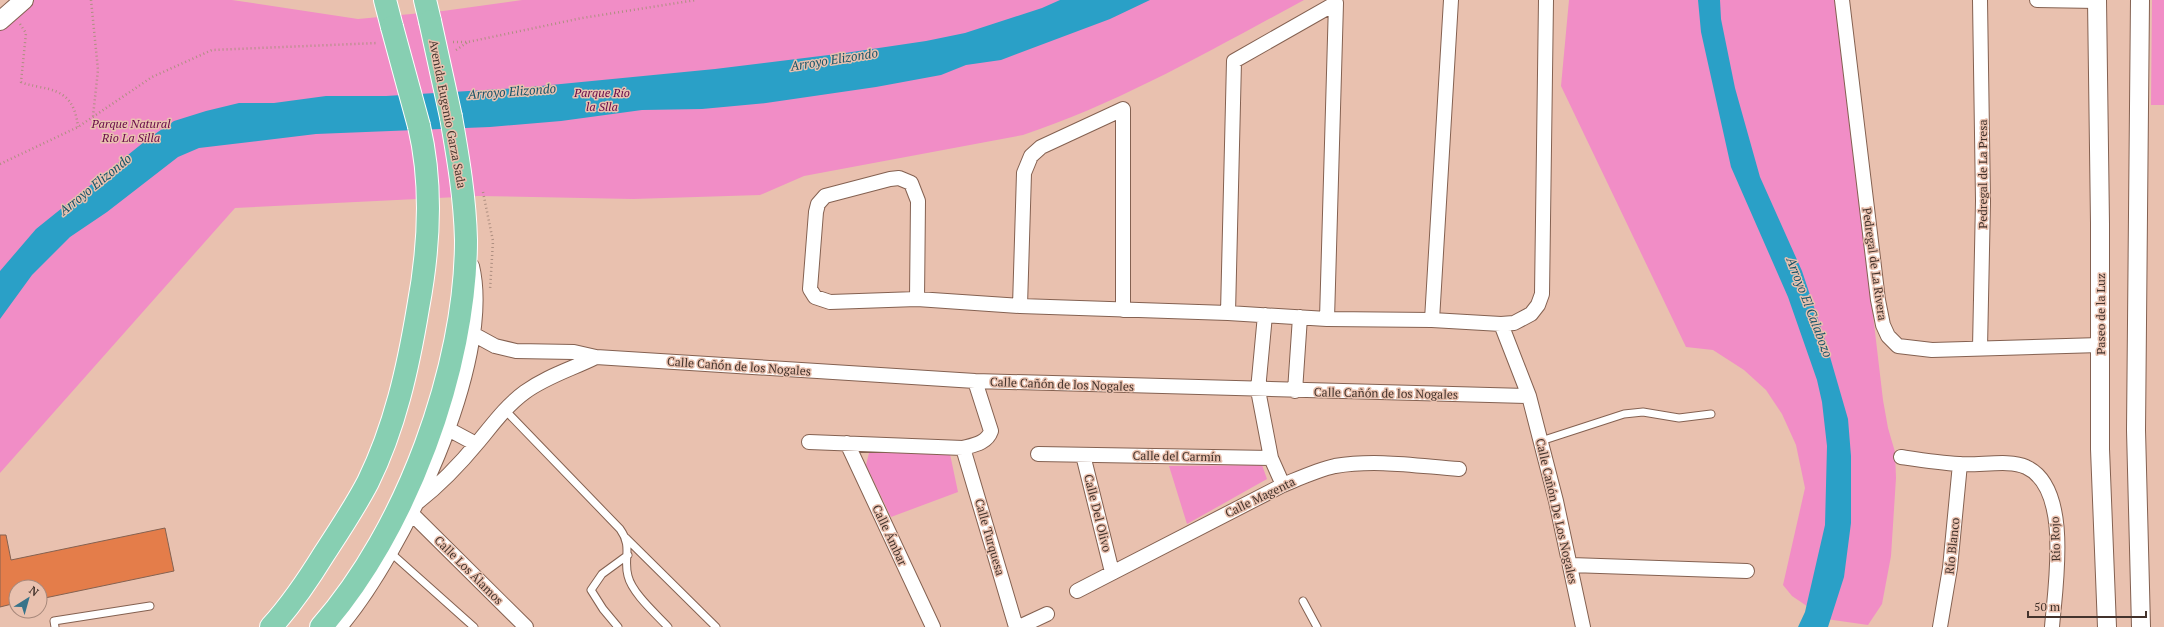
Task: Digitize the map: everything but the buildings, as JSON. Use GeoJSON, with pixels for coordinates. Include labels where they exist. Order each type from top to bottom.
{"type":"FeatureCollection","features":[{"type":"Feature","properties":{"kind":"highway"},"geometry":{"type":"LineString","coordinates":[[270,627],[310,576],[368,482],[387,434],[402,388],[410,356],[424,274],[428,224],[425,150],[385,0]]}},
{"type":"Feature","properties":{"kind":"highway","name":"Avenida Eugenio Garza Sada"},"geometry":{"type":"LineString","coordinates":[[322,627],[354,586],[401,506],[430,435],[450,360],[458,320],[466,240],[462,183],[451,116],[424,0]]}},
{"type":"Feature","properties":{"kind":"street"},"geometry":{"type":"LineString","coordinates":[[1432,320],[1451,0]]}},
{"type":"Feature","properties":{"kind":"street"},"geometry":{"type":"LineString","coordinates":[[917,299],[918,201],[911,183],[899,178],[890,179],[825,196],[818,204],[814,232],[810,289],[815,298],[830,302],[917,299],[1020,306],[1228,313],[1327,319],[1432,320],[1501,324],[1514,323],[1531,314],[1538,305],[1542,294],[1546,0]]}},
{"type":"Feature","properties":{"kind":"street","name":"Pedregal de La Rivera"},"geometry":{"type":"LineString","coordinates":[[1842,0],[1878,300],[1883,325],[1888,336],[1898,346],[1932,350],[2100,345]]}},
{"type":"Feature","properties":{"kind":"street","name":"Pedregal de La Presa"},"geometry":{"type":"LineString","coordinates":[[1980,0],[1983,194],[1980,348]]}},
{"type":"Feature","properties":{"kind":"street"},"geometry":{"type":"LineString","coordinates":[[2037,0],[2097,1]]}},
{"type":"Feature","properties":{"kind":"street"},"geometry":{"type":"LineString","coordinates":[[2140,0],[2136,430],[2141,627]]}},
{"type":"Feature","properties":{"kind":"street","name":"Paseo de la Luz"},"geometry":{"type":"LineString","coordinates":[[2097,1],[2100,449],[2107,627]]}},
{"type":"Feature","properties":{"kind":"street"},"geometry":{"type":"LineString","coordinates":[[1228,313],[1234,61],[1336,3],[1327,319]]}},
{"type":"Feature","properties":{"kind":"street"},"geometry":{"type":"LineString","coordinates":[[1020,306],[1022,186],[1027,164],[1031,156],[1041,147],[1123,109],[1123,310]]}},
{"type":"Feature","properties":{"kind":"street"},"geometry":{"type":"LineString","coordinates":[[341,627],[391,553],[414,509],[448,429],[463,381],[473,334],[475,286],[466,240]]}},
{"type":"Feature","properties":{"kind":"street"},"geometry":{"type":"LineString","coordinates":[[1266,315],[1258,390],[1271,458],[1283,485]]}},
{"type":"Feature","properties":{"kind":"street"},"geometry":{"type":"LineString","coordinates":[[1295,391],[1300,317]]}},
{"type":"Feature","properties":{"kind":"street","name":"Calle Cañón De Los Nogales"},"geometry":{"type":"LineString","coordinates":[[1501,324],[1530,396],[1583,627]]}},
{"type":"Feature","properties":{"kind":"street","name":"Calle Cañón de los Nogales"},"geometry":{"type":"LineString","coordinates":[[473,334],[495,346],[516,351],[574,352],[596,357],[975,381],[1258,390],[1530,396]]}},
{"type":"Feature","properties":{"kind":"street","name":"Calle Cañón de los Nogales"},"geometry":{"type":"LineString","coordinates":[[414,509],[444,480],[505,410],[524,392],[541,381],[596,357]]}},
{"type":"Feature","properties":{"kind":"street"},"geometry":{"type":"LineString","coordinates":[[809,442],[963,448],[981,443],[990,433],[975,381]]}},
{"type":"Feature","properties":{"kind":"street"},"geometry":{"type":"LineString","coordinates":[[448,429],[476,444]]}},
{"type":"Feature","properties":{"kind":"street","name":"Calle Ámbar"},"geometry":{"type":"LineString","coordinates":[[847,443],[932,627]]}},
{"type":"Feature","properties":{"kind":"street","name":"Calle Turquesa"},"geometry":{"type":"LineString","coordinates":[[963,448],[1018,627]]}},
{"type":"Feature","properties":{"kind":"street","name":"Calle del Carmín"},"geometry":{"type":"LineString","coordinates":[[1038,454],[1271,458]]}},
{"type":"Feature","properties":{"kind":"street","name":"Calle Del Olivo"},"geometry":{"type":"LineString","coordinates":[[1083,455],[1112,572]]}},
{"type":"Feature","properties":{"kind":"street","name":"Río Rojo"},"geometry":{"type":"LineString","coordinates":[[1902,457],[1960,464],[2016,464],[2025,466],[2042,480],[2054,507],[2057,527],[2052,627]]}},
{"type":"Feature","properties":{"kind":"street","name":"Calle Magenta"},"geometry":{"type":"LineString","coordinates":[[1077,591],[1283,485],[1316,471],[1355,464],[1395,464],[1459,469]]}},
{"type":"Feature","properties":{"kind":"street","name":"Río Blanco"},"geometry":{"type":"LineString","coordinates":[[1940,627],[1950,568],[1960,464]]}},
{"type":"Feature","properties":{"kind":"street","name":"Calle Los Álamos"},"geometry":{"type":"LineString","coordinates":[[414,509],[526,627]]}},
{"type":"Feature","properties":{"kind":"street"},"geometry":{"type":"LineString","coordinates":[[1570,565],[1747,572]]}},
{"type":"Feature","properties":{"kind":"street"},"geometry":{"type":"LineString","coordinates":[[1018,627],[1046,614]]}},
{"type":"Feature","properties":{"kind":"lane"},"geometry":{"type":"LineString","coordinates":[[505,410],[626,538],[716,627]]}},
{"type":"Feature","properties":{"kind":"lane"},"geometry":{"type":"LineString","coordinates":[[1541,440],[1624,414],[1642,412],[1679,418],[1711,414]]}},
{"type":"Feature","properties":{"kind":"lane"},"geometry":{"type":"LineString","coordinates":[[626,538],[628,577],[634,588],[668,627]]}},
{"type":"Feature","properties":{"kind":"lane"},"geometry":{"type":"LineString","coordinates":[[391,553],[474,627]]}},
{"type":"Feature","properties":{"kind":"lane"},"geometry":{"type":"LineString","coordinates":[[618,627],[603,609],[591,590],[602,574],[628,554]]}},
{"type":"Feature","properties":{"kind":"lane"},"geometry":{"type":"LineString","coordinates":[[1303,601],[1317,627]]}},
{"type":"Feature","properties":{"kind":"lane"},"geometry":{"type":"LineString","coordinates":[[55,627],[54,621],[150,606]]}},
{"type":"Feature","properties":{"kind":"path"},"geometry":{"type":"LineString","coordinates":[[91,0],[98,70],[93,116]]}},
{"type":"Feature","properties":{"kind":"path"},"geometry":{"type":"LineString","coordinates":[[468,42],[582,18],[696,0]]}},
{"type":"Feature","properties":{"kind":"path"},"geometry":{"type":"LineString","coordinates":[[13,10],[26,34],[21,82],[56,91],[69,101],[76,111],[78,127]]}},
{"type":"Feature","properties":{"kind":"path"},"geometry":{"type":"LineString","coordinates":[[0,164],[78,127],[152,77],[212,50],[366,43]]}},
{"type":"Feature","properties":{"kind":"green space","name":"Parque Natural Rio La Silla"},"geometry":{"type":"Polygon","coordinates":[[[24,0],[232,0],[358,19],[443,11],[522,0],[1304,0],[1166,74],[1060,122],[1023,135],[804,176],[760,195],[633,199],[478,196],[235,208],[0,473],[0,21],[24,0]]]}},
{"type":"Feature","properties":{"kind":"green space"},"geometry":{"type":"Polygon","coordinates":[[[1569,0],[1836,0],[1883,400],[1888,428],[1895,452],[1896,478],[1891,556],[1882,604],[1868,625],[1826,619],[1792,596],[1783,585],[1805,488],[1796,445],[1782,414],[1766,390],[1744,370],[1713,350],[1686,347],[1561,86],[1569,0]]]}},
{"type":"Feature","properties":{"kind":"green space"},"geometry":{"type":"Polygon","coordinates":[[[2152,0],[2164,0],[2164,105],[2151,105],[2152,0]]]}},
{"type":"Feature","properties":{"kind":"green space"},"geometry":{"type":"Polygon","coordinates":[[[870,449],[950,454],[958,492],[891,517],[866,465],[870,449]]]}},
{"type":"Feature","properties":{"kind":"green space"},"geometry":{"type":"Polygon","coordinates":[[[1262,465],[1267,479],[1187,524],[1169,466],[1262,465]]]}},
{"type":"Feature","properties":{"kind":"water","name":"Arroyo Elizondo"},"geometry":{"type":"Polygon","coordinates":[[[1060,0],[1150,0],[1110,19],[1001,60],[966,65],[941,75],[876,87],[766,103],[702,109],[642,110],[561,121],[490,127],[316,134],[199,148],[178,157],[107,212],[70,237],[32,275],[0,319],[0,271],[36,229],[149,138],[174,121],[206,111],[239,103],[274,103],[326,96],[386,96],[520,88],[715,69],[845,53],[926,41],[965,33],[1042,8],[1060,0]]]}},
{"type":"Feature","properties":{"kind":"water","name":"Arroyo El Calabozo"},"geometry":{"type":"Polygon","coordinates":[[[1698,0],[1720,0],[1721,19],[1735,88],[1760,177],[1802,271],[1826,343],[1848,419],[1851,456],[1851,523],[1844,577],[1828,627],[1798,627],[1805,612],[1825,525],[1827,446],[1822,402],[1817,380],[1788,297],[1731,167],[1701,32],[1698,0]]]}},
{"type":"Feature","properties":{"kind":"park label","name":"Parque Río la Slla"},"geometry":{"type":"Point","coordinates":[602,99]}}]}
